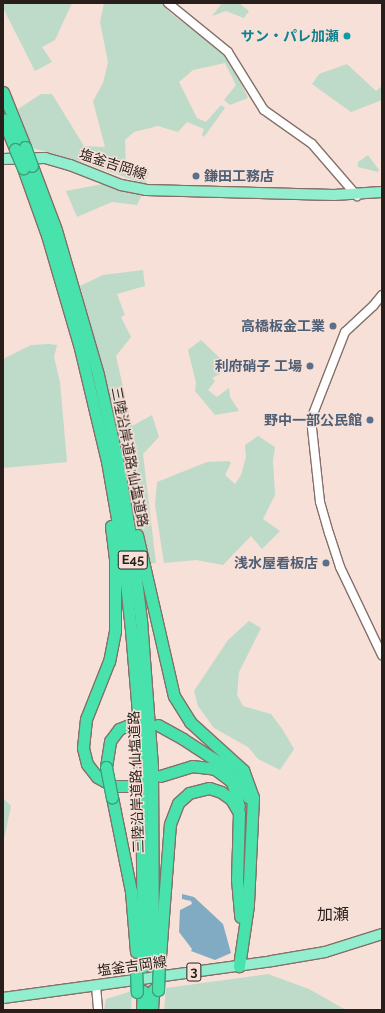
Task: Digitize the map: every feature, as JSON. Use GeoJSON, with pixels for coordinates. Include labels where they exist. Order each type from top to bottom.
{"type":"FeatureCollection","features":[{"type":"Feature","properties":{"kind":"highway","name":"三陸沿岸道路;仙塩道路"},"geometry":{"type":"LineString","coordinates":[[3,92],[20,148],[28,167],[101,412],[132,546],[148,696],[153,811],[148,967]]}},
{"type":"Feature","properties":{"kind":"highway","name":"三陸沿岸道路;仙塩道路"},"geometry":{"type":"LineString","coordinates":[[3,119],[20,148]]}},
{"type":"Feature","properties":{"kind":"highway"},"geometry":{"type":"LineString","coordinates":[[101,412],[115,560],[116,631],[109,661],[86,719],[83,748],[86,764],[97,777],[113,786],[133,786]]}},
{"type":"Feature","properties":{"kind":"highway"},"geometry":{"type":"LineString","coordinates":[[101,412],[174,696],[190,722],[243,770],[253,797],[248,905],[239,966]]}},
{"type":"Feature","properties":{"kind":"highway"},"geometry":{"type":"LineString","coordinates":[[134,723],[120,729],[110,741],[106,768],[148,967],[148,991],[142,1010]]}},
{"type":"Feature","properties":{"kind":"highway"},"geometry":{"type":"LineString","coordinates":[[158,725],[200,749],[234,775],[248,796],[252,813]]}},
{"type":"Feature","properties":{"kind":"highway"},"geometry":{"type":"LineString","coordinates":[[160,776],[192,766],[215,769],[232,782],[238,796],[239,966]]}},
{"type":"Feature","properties":{"kind":"highway"},"geometry":{"type":"LineString","coordinates":[[152,1010],[148,991],[148,967],[170,824],[175,807],[189,793],[209,788],[231,799],[239,812]]}},
{"type":"Feature","properties":{"kind":"highway"},"geometry":{"type":"LineString","coordinates":[[137,1010],[148,991]]}},
{"type":"Feature","properties":{"kind":"highway"},"geometry":{"type":"LineString","coordinates":[[148,991],[156,1010]]}},
{"type":"Feature","properties":{"kind":"main road","name":"塩釜吉岡線"},"geometry":{"type":"LineString","coordinates":[[3,159],[45,158],[70,165],[121,185],[146,190],[357,196],[382,192]]}},
{"type":"Feature","properties":{"kind":"main road","name":"塩釜吉岡線"},"geometry":{"type":"LineString","coordinates":[[3,998],[239,966],[325,952],[382,934]]}},
{"type":"Feature","properties":{"kind":"street"},"geometry":{"type":"LineString","coordinates":[[168,3],[228,52],[264,110],[312,144],[357,196]]}},
{"type":"Feature","properties":{"kind":"street"},"geometry":{"type":"LineString","coordinates":[[382,295],[373,306],[345,332],[311,419],[320,502],[329,533],[340,567],[382,655]]}},
{"type":"Feature","properties":{"kind":"street"},"geometry":{"type":"LineString","coordinates":[[96,986],[98,1010]]}},
{"type":"Feature","properties":{"kind":"green space"},"geometry":{"type":"Polygon","coordinates":[[[3,3],[72,3],[55,40],[42,47],[52,62],[35,71],[3,8],[3,3]]]}},
{"type":"Feature","properties":{"kind":"green space"},"geometry":{"type":"Polygon","coordinates":[[[104,3],[162,3],[169,12],[229,57],[248,98],[230,105],[224,100],[236,85],[225,63],[193,70],[179,82],[197,118],[206,122],[221,105],[225,108],[204,137],[202,135],[204,129],[187,122],[178,132],[158,126],[134,132],[125,140],[126,167],[149,172],[145,184],[79,161],[32,148],[18,109],[41,94],[52,94],[84,146],[105,147],[93,101],[103,83],[108,62],[100,22],[104,3]]]}},
{"type":"Feature","properties":{"kind":"green space"},"geometry":{"type":"Polygon","coordinates":[[[222,3],[239,3],[249,11],[244,18],[226,11],[212,16],[222,3]]]}},
{"type":"Feature","properties":{"kind":"green space"},"geometry":{"type":"Polygon","coordinates":[[[347,64],[376,91],[382,86],[382,100],[351,112],[312,84],[319,74],[347,64]]]}},
{"type":"Feature","properties":{"kind":"green space"},"geometry":{"type":"Polygon","coordinates":[[[368,155],[379,170],[378,172],[358,167],[358,162],[368,155]]]}},
{"type":"Feature","properties":{"kind":"green space"},"geometry":{"type":"Polygon","coordinates":[[[108,183],[143,193],[137,205],[112,202],[77,217],[66,191],[108,183]]]}},
{"type":"Feature","properties":{"kind":"green space"},"geometry":{"type":"Polygon","coordinates":[[[143,270],[145,286],[117,294],[125,315],[121,317],[131,337],[116,356],[132,426],[152,415],[159,437],[143,454],[156,563],[146,564],[117,427],[80,286],[103,275],[143,270]]]}},
{"type":"Feature","properties":{"kind":"green space"},"geometry":{"type":"Polygon","coordinates":[[[201,340],[226,364],[220,374],[212,378],[215,381],[208,390],[217,397],[229,388],[230,397],[239,411],[215,415],[195,391],[196,383],[188,350],[201,340]]]}},
{"type":"Feature","properties":{"kind":"green space"},"geometry":{"type":"Polygon","coordinates":[[[31,345],[57,345],[54,357],[60,382],[67,462],[3,468],[3,359],[31,345]]]}},
{"type":"Feature","properties":{"kind":"green space"},"geometry":{"type":"Polygon","coordinates":[[[258,436],[275,447],[273,461],[275,495],[263,519],[280,531],[262,549],[251,536],[223,565],[196,560],[164,563],[155,505],[157,482],[207,462],[229,461],[231,463],[225,475],[235,484],[241,475],[246,457],[245,445],[258,436]]]}},
{"type":"Feature","properties":{"kind":"green space"},"geometry":{"type":"Polygon","coordinates":[[[249,621],[261,628],[239,672],[237,695],[243,706],[271,714],[283,730],[294,749],[280,770],[258,759],[248,747],[214,728],[198,706],[194,691],[228,640],[249,621]]]}},
{"type":"Feature","properties":{"kind":"green space"},"geometry":{"type":"Polygon","coordinates":[[[3,798],[11,806],[3,844],[3,798]]]}},
{"type":"Feature","properties":{"kind":"green space"},"geometry":{"type":"Polygon","coordinates":[[[268,974],[309,989],[346,1010],[164,1010],[166,988],[268,974]]]}},
{"type":"Feature","properties":{"kind":"green space"},"geometry":{"type":"Polygon","coordinates":[[[132,991],[131,1010],[104,1010],[106,999],[132,991]]]}},
{"type":"Feature","properties":{"kind":"water"},"geometry":{"type":"Polygon","coordinates":[[[182,894],[194,897],[223,924],[231,953],[215,960],[191,951],[192,949],[179,932],[180,910],[192,904],[191,901],[182,899],[182,894]]]}},
{"type":"Feature","properties":{"kind":"place","name":"サン・パレ加瀬"},"geometry":{"type":"Point","coordinates":[347,36]}},
{"type":"Feature","properties":{"kind":"place","name":"鎌田工務店"},"geometry":{"type":"Point","coordinates":[196,176]}},
{"type":"Feature","properties":{"kind":"place","name":"高橋板金工業"},"geometry":{"type":"Point","coordinates":[333,326]}},
{"type":"Feature","properties":{"kind":"place","name":"利府硝子 工場"},"geometry":{"type":"Point","coordinates":[310,366]}},
{"type":"Feature","properties":{"kind":"place","name":"野中一部公民館"},"geometry":{"type":"Point","coordinates":[370,420]}},
{"type":"Feature","properties":{"kind":"place","name":"浅水屋看板店"},"geometry":{"type":"Point","coordinates":[326,563]}},
{"type":"Feature","properties":{"kind":"district","name":"加瀬"},"geometry":{"type":"Point","coordinates":[333,915]}}]}
